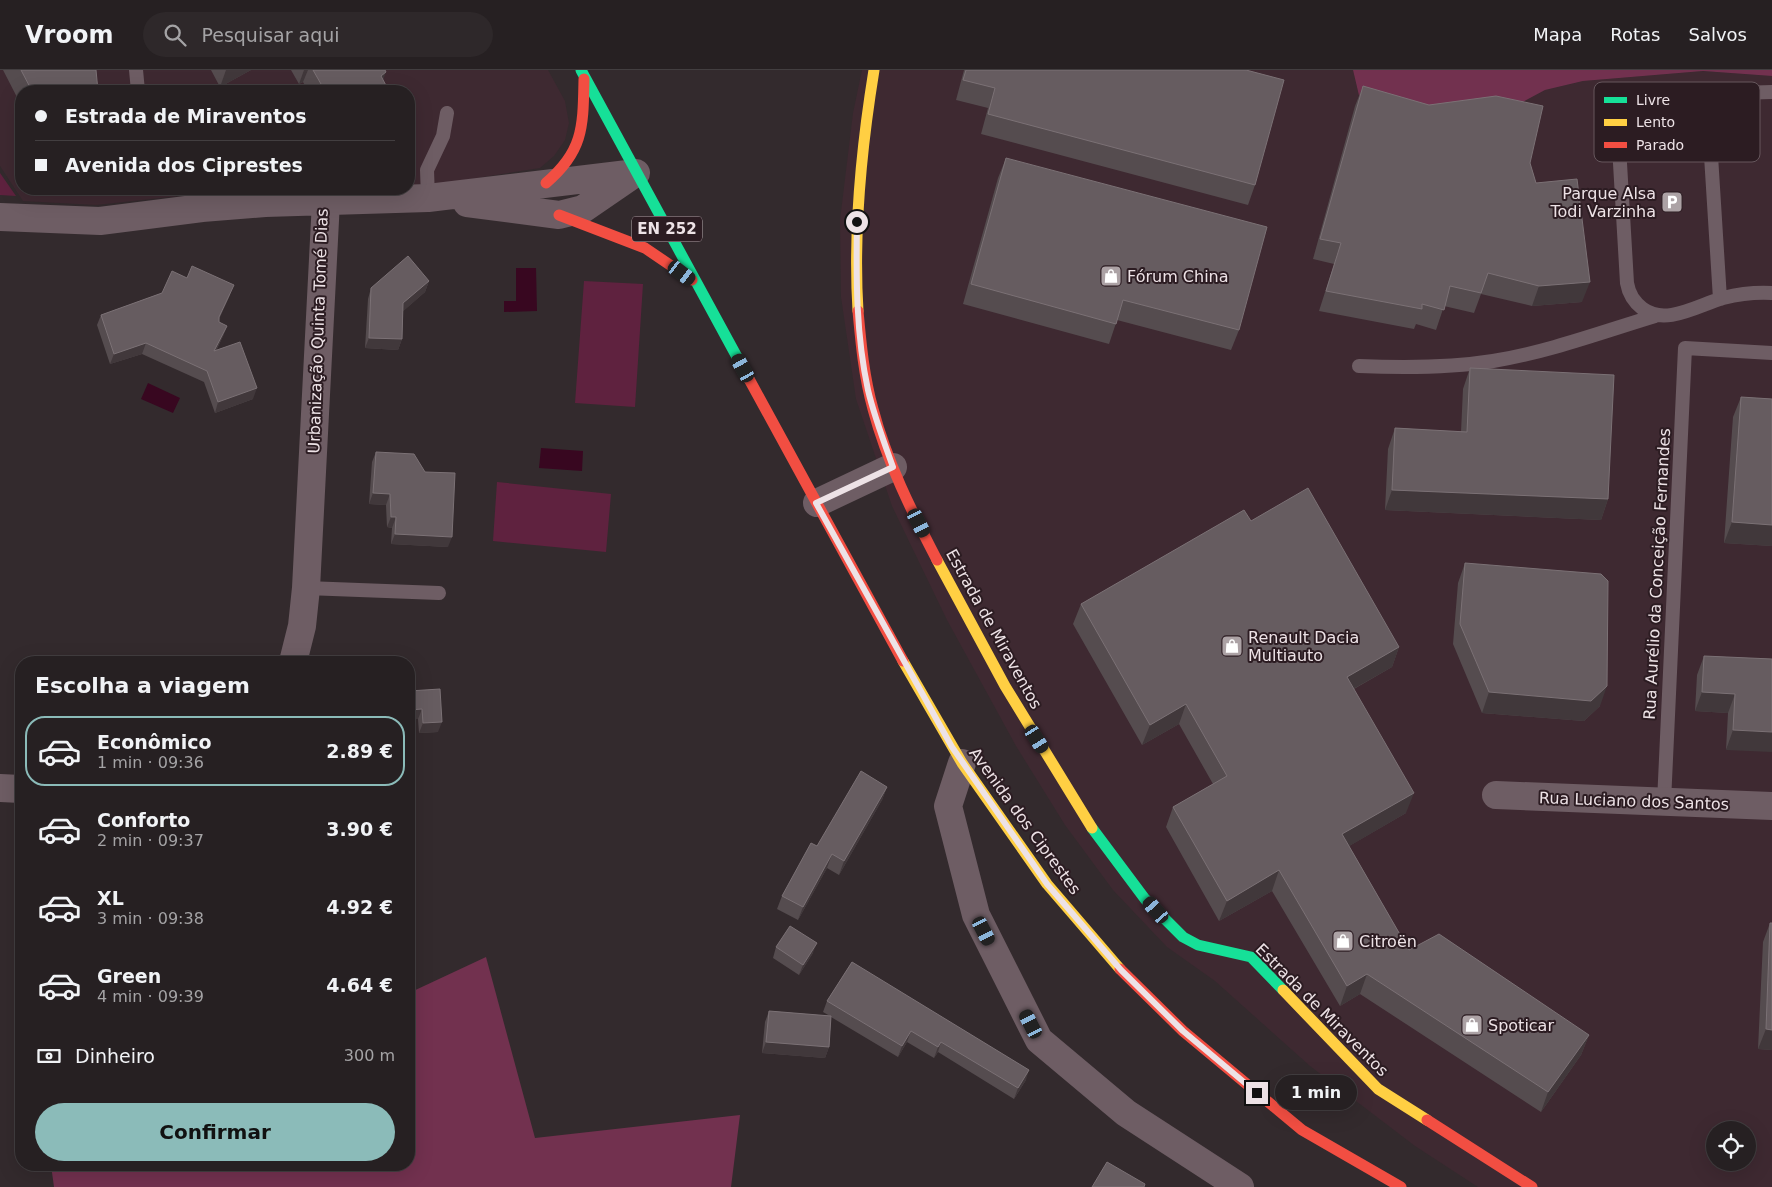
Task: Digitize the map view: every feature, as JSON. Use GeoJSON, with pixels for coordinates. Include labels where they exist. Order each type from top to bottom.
{"type":"FeatureCollection","features":[{"type":"Feature","properties":{"kind":"main road","name":"Estrada de Miraventos"},"geometry":{"type":"LineString","coordinates":[[874,70],[857,204],[856,279],[859,330],[868,390],[893,467],[964,613],[1027,724],[1076,803],[1123,871],[1167,922],[1185,939],[1204,948],[1236,950],[1251,957],[1378,1089],[1532,1187]]}},
{"type":"Feature","properties":{"kind":"main road","name":"EN 252"},"geometry":{"type":"LineString","coordinates":[[582,74],[816,503]]}},
{"type":"Feature","properties":{"kind":"main road"},"geometry":{"type":"LineString","coordinates":[[546,183],[562,171],[572,159],[580,141],[583,125],[582,74]]}},
{"type":"Feature","properties":{"kind":"main road"},"geometry":{"type":"LineString","coordinates":[[559,215],[646,248],[698,284]]}},
{"type":"Feature","properties":{"kind":"main road","name":"Avenida dos Ciprestes"},"geometry":{"type":"LineString","coordinates":[[816,503],[908,671],[962,763],[1047,884],[1121,970],[1183,1031],[1302,1130],[1401,1187]]}},
{"type":"Feature","properties":{"kind":"street"},"geometry":{"type":"LineString","coordinates":[[326,201],[428,198],[636,173]]}},
{"type":"Feature","properties":{"kind":"street"},"geometry":{"type":"LineString","coordinates":[[428,198],[559,215],[584,209],[636,173]]}},
{"type":"Feature","properties":{"kind":"street","name":"Urbanização Quinta Tomé Dias"},"geometry":{"type":"LineString","coordinates":[[0,217],[100,221],[197,198],[326,201],[306,588],[302,626],[294,656]]}},
{"type":"Feature","properties":{"kind":"street"},"geometry":{"type":"LineString","coordinates":[[816,503],[893,467]]}},
{"type":"Feature","properties":{"kind":"street"},"geometry":{"type":"LineString","coordinates":[[962,763],[948,806],[976,915],[1039,1040],[1126,1113],[1240,1187]]}},
{"type":"Feature","properties":{"kind":"street"},"geometry":{"type":"LineString","coordinates":[[0,788],[15,789]]}},
{"type":"Feature","properties":{"kind":"street","name":"Rua Luciano dos Santos"},"geometry":{"type":"LineString","coordinates":[[1496,795],[1772,806]]}},
{"type":"Feature","properties":{"kind":"lane"},"geometry":{"type":"LineString","coordinates":[[136,70],[137,85]]}},
{"type":"Feature","properties":{"kind":"lane"},"geometry":{"type":"LineString","coordinates":[[428,198],[428,170],[443,136],[447,113]]}},
{"type":"Feature","properties":{"kind":"lane"},"geometry":{"type":"LineString","coordinates":[[1621,162],[1627,284],[1635,302],[1655,316]]}},
{"type":"Feature","properties":{"kind":"lane"},"geometry":{"type":"LineString","coordinates":[[1711,162],[1720,299]]}},
{"type":"Feature","properties":{"kind":"lane"},"geometry":{"type":"LineString","coordinates":[[1359,366],[1401,368],[1492,361],[1536,352],[1655,316],[1666,317],[1720,299],[1749,293],[1772,294]]}},
{"type":"Feature","properties":{"kind":"lane","name":"Rua Aurélio da Conceição Fernandes"},"geometry":{"type":"LineString","coordinates":[[1664,802],[1685,348],[1772,353]]}},
{"type":"Feature","properties":{"kind":"lane"},"geometry":{"type":"LineString","coordinates":[[306,588],[439,593]]}},
{"type":"Feature","properties":{"kind":"shaded area"},"geometry":{"type":"Polygon","coordinates":[[[0,70],[548,70],[565,101],[569,123],[565,140],[554,156],[540,168],[446,183],[415,185],[415,85],[15,85],[15,189],[0,166],[0,70]]]}},
{"type":"Feature","properties":{"kind":"shaded area"},"geometry":{"type":"Polygon","coordinates":[[[862,70],[1353,70],[1361,104],[1508,110],[1545,90],[1583,81],[1703,71],[1772,76],[1772,1187],[1478,1187],[1415,1146],[1310,1066],[1215,981],[1167,947],[1113,890],[1065,825],[1016,746],[947,620],[892,506],[856,399],[841,297],[840,220],[853,113],[862,70]]]}},
{"type":"Feature","properties":{"kind":"shaded area"},"geometry":{"type":"Polygon","coordinates":[[[1353,70],[1772,70],[1772,76],[1703,71],[1583,81],[1545,90],[1508,110],[1361,104],[1353,70]]]}},
{"type":"Feature","properties":{"kind":"shaded area"},"geometry":{"type":"Polygon","coordinates":[[[0,173],[16,196],[0,195],[0,173]]]}},
{"type":"Feature","properties":{"kind":"shaded area"},"geometry":{"type":"Polygon","coordinates":[[[19,195],[188,195],[96,205],[23,201],[19,195]]]}},
{"type":"Feature","properties":{"kind":"shaded area"},"geometry":{"type":"Polygon","coordinates":[[[516,268],[536,268],[537,311],[504,312],[504,301],[516,301],[516,268]]]}},
{"type":"Feature","properties":{"kind":"shaded area"},"geometry":{"type":"Polygon","coordinates":[[[584,281],[643,284],[635,407],[575,403],[584,281]]]}},
{"type":"Feature","properties":{"kind":"shaded area"},"geometry":{"type":"Polygon","coordinates":[[[148,383],[180,398],[173,413],[141,399],[148,383]]]}},
{"type":"Feature","properties":{"kind":"shaded area"},"geometry":{"type":"Polygon","coordinates":[[[541,448],[583,451],[582,471],[539,468],[541,448]]]}},
{"type":"Feature","properties":{"kind":"shaded area"},"geometry":{"type":"Polygon","coordinates":[[[497,482],[611,494],[606,552],[493,541],[497,482]]]}},
{"type":"Feature","properties":{"kind":"shaded area"},"geometry":{"type":"Polygon","coordinates":[[[486,957],[535,1138],[740,1115],[731,1187],[54,1187],[52,1171],[415,1171],[415,990],[486,957]]]}},
{"type":"Feature","properties":{"kind":"building"},"geometry":{"type":"Polygon","coordinates":[[[21,70],[96,70],[97,85],[29,85],[21,70]]]}},
{"type":"Feature","properties":{"kind":"building"},"geometry":{"type":"Polygon","coordinates":[[[313,70],[385,70],[386,72],[381,76],[386,85],[322,85],[313,70]]]}},
{"type":"Feature","properties":{"kind":"building"},"geometry":{"type":"Polygon","coordinates":[[[966,70],[1246,70],[1284,80],[1255,185],[988,114],[995,88],[963,80],[966,70]]]}},
{"type":"Feature","properties":{"kind":"building"},"geometry":{"type":"Polygon","coordinates":[[[1363,86],[1429,105],[1496,96],[1543,106],[1530,163],[1536,183],[1577,179],[1590,282],[1539,286],[1488,273],[1481,293],[1450,286],[1444,310],[1422,304],[1422,309],[1326,291],[1341,243],[1320,239],[1363,86]]]}},
{"type":"Feature","properties":{"kind":"building","name":"Fórum China"},"geometry":{"type":"Polygon","coordinates":[[[1006,158],[1267,227],[1239,330],[1123,300],[1116,324],[971,284],[1006,158]]]}},
{"type":"Feature","properties":{"kind":"building"},"geometry":{"type":"Polygon","coordinates":[[[408,256],[429,281],[403,303],[402,339],[369,338],[371,288],[408,256]]]}},
{"type":"Feature","properties":{"kind":"building"},"geometry":{"type":"Polygon","coordinates":[[[192,266],[234,285],[219,317],[219,322],[227,326],[214,351],[240,342],[257,388],[218,402],[207,371],[146,343],[114,354],[101,315],[162,293],[172,271],[187,278],[192,266]]]}},
{"type":"Feature","properties":{"kind":"building"},"geometry":{"type":"Polygon","coordinates":[[[1470,368],[1614,375],[1608,499],[1392,490],[1395,428],[1467,432],[1470,368]]]}},
{"type":"Feature","properties":{"kind":"building"},"geometry":{"type":"Polygon","coordinates":[[[1741,397],[1772,399],[1772,525],[1732,522],[1741,397]]]}},
{"type":"Feature","properties":{"kind":"building"},"geometry":{"type":"Polygon","coordinates":[[[376,452],[414,454],[425,472],[455,473],[452,537],[395,534],[396,517],[391,517],[390,494],[373,493],[376,452]]]}},
{"type":"Feature","properties":{"kind":"building"},"geometry":{"type":"Polygon","coordinates":[[[1308,488],[1399,647],[1347,677],[1414,793],[1342,834],[1409,950],[1439,934],[1589,1035],[1548,1092],[1367,974],[1347,986],[1279,870],[1227,901],[1173,807],[1227,776],[1186,704],[1150,725],[1081,604],[1244,510],[1251,521],[1308,488]]]}},
{"type":"Feature","properties":{"kind":"building"},"geometry":{"type":"Polygon","coordinates":[[[1465,563],[1601,574],[1608,581],[1607,686],[1591,701],[1489,692],[1460,624],[1465,563]]]}},
{"type":"Feature","properties":{"kind":"building"},"geometry":{"type":"Polygon","coordinates":[[[1704,656],[1772,659],[1772,732],[1733,730],[1735,694],[1702,692],[1704,656]]]}},
{"type":"Feature","properties":{"kind":"building"},"geometry":{"type":"Polygon","coordinates":[[[440,689],[442,722],[423,723],[422,709],[415,710],[415,691],[440,689]]]}},
{"type":"Feature","properties":{"kind":"building"},"geometry":{"type":"Polygon","coordinates":[[[861,771],[887,787],[844,861],[832,854],[803,907],[782,896],[811,843],[817,846],[861,771]]]}},
{"type":"Feature","properties":{"kind":"building"},"geometry":{"type":"Polygon","coordinates":[[[1770,923],[1772,923],[1772,1030],[1766,1029],[1770,923]]]}},
{"type":"Feature","properties":{"kind":"building"},"geometry":{"type":"Polygon","coordinates":[[[790,926],[817,943],[803,965],[776,947],[790,926]]]}},
{"type":"Feature","properties":{"kind":"building"},"geometry":{"type":"Polygon","coordinates":[[[852,962],[1029,1070],[1018,1088],[941,1042],[938,1047],[911,1031],[902,1046],[827,1001],[852,962]]]}},
{"type":"Feature","properties":{"kind":"building"},"geometry":{"type":"Polygon","coordinates":[[[769,1011],[831,1016],[829,1047],[766,1042],[769,1011]]]}},
{"type":"Feature","properties":{"kind":"building"},"geometry":{"type":"Polygon","coordinates":[[[1107,1162],[1145,1184],[1144,1187],[1092,1187],[1107,1162]]]}},
{"type":"Feature","properties":{"kind":"traffic: fast"},"geometry":{"type":"LineString","coordinates":[[581,70],[749,379]]}},
{"type":"Feature","properties":{"kind":"traffic: fast"},"geometry":{"type":"LineString","coordinates":[[1092,828],[1145,899],[1183,937],[1198,945],[1251,957],[1283,990]]}},
{"type":"Feature","properties":{"kind":"traffic: slow"},"geometry":{"type":"LineString","coordinates":[[858,311],[857,220],[865,130],[874,70]]}},
{"type":"Feature","properties":{"kind":"traffic: slow"},"geometry":{"type":"LineString","coordinates":[[937,560],[1005,686],[1092,828]]}},
{"type":"Feature","properties":{"kind":"traffic: slow"},"geometry":{"type":"LineString","coordinates":[[903,661],[962,763],[1047,884],[1120,969]]}},
{"type":"Feature","properties":{"kind":"traffic: slow"},"geometry":{"type":"LineString","coordinates":[[1283,990],[1378,1089],[1427,1120]]}},
{"type":"Feature","properties":{"kind":"traffic: jam"},"geometry":{"type":"LineString","coordinates":[[546,183],[568,160],[579,137],[582,124],[584,79]]}},
{"type":"Feature","properties":{"kind":"traffic: jam"},"geometry":{"type":"LineString","coordinates":[[559,215],[645,248],[692,280]]}},
{"type":"Feature","properties":{"kind":"traffic: jam"},"geometry":{"type":"LineString","coordinates":[[858,311],[865,373],[885,448],[918,524],[937,560]]}},
{"type":"Feature","properties":{"kind":"traffic: jam"},"geometry":{"type":"LineString","coordinates":[[749,379],[903,661]]}},
{"type":"Feature","properties":{"kind":"traffic: jam"},"geometry":{"type":"LineString","coordinates":[[1120,969],[1183,1031],[1302,1130],[1401,1187]]}},
{"type":"Feature","properties":{"kind":"traffic: jam"},"geometry":{"type":"LineString","coordinates":[[1427,1120],[1532,1187]]}},
{"type":"Feature","properties":{"kind":"place","name":"Parque Alsa Todi Varzinha"},"geometry":{"type":"Point","coordinates":[1672,202]}},
{"type":"Feature","properties":{"kind":"place","name":"Fórum China"},"geometry":{"type":"Point","coordinates":[1111,276]}},
{"type":"Feature","properties":{"kind":"place","name":"Renault Dacia Multiauto"},"geometry":{"type":"Point","coordinates":[1232,646]}},
{"type":"Feature","properties":{"kind":"place","name":"Citroën"},"geometry":{"type":"Point","coordinates":[1343,941]}},
{"type":"Feature","properties":{"kind":"place","name":"Spoticar"},"geometry":{"type":"Point","coordinates":[1472,1025]}},
{"type":"Feature","properties":{"kind":"route"},"geometry":{"type":"LineString","coordinates":[[857,222],[856,279],[859,330],[868,390],[893,467],[816,503],[952,747],[1047,884],[1121,970],[1183,1031],[1257,1093]]}}]}
